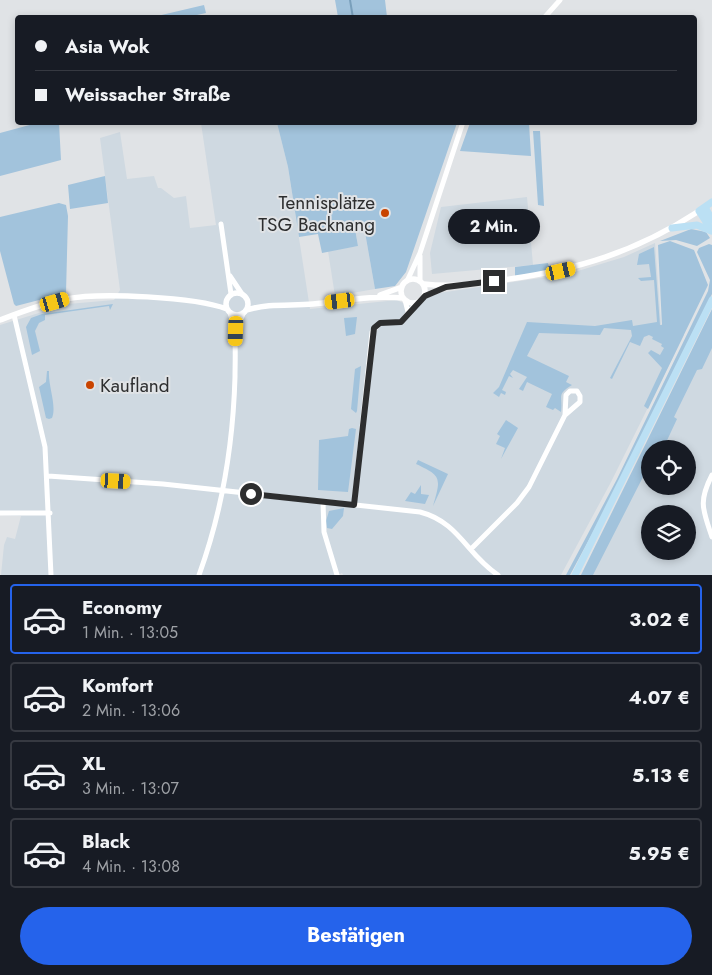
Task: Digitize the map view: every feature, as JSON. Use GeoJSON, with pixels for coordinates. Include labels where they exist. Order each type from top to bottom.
{"type":"FeatureCollection","features":[{"type":"Feature","properties":{"kind":"main road"},"geometry":{"type":"LineString","coordinates":[[702,209],[712,202]]}},
{"type":"Feature","properties":{"kind":"main road"},"geometry":{"type":"LineString","coordinates":[[702,209],[712,220]]}},
{"type":"Feature","properties":{"kind":"main road"},"geometry":{"type":"LineString","coordinates":[[702,209],[712,231]]}},
{"type":"Feature","properties":{"kind":"main road"},"geometry":{"type":"LineString","coordinates":[[672,228],[698,226],[712,231]]}},
{"type":"Feature","properties":{"kind":"main road"},"geometry":{"type":"LineString","coordinates":[[575,575],[712,300]]}},
{"type":"Feature","properties":{"kind":"street"},"geometry":{"type":"LineString","coordinates":[[547,15],[560,0]]}},
{"type":"Feature","properties":{"kind":"street"},"geometry":{"type":"LineString","coordinates":[[378,296],[402,287],[408,280],[420,254],[462,125]]}},
{"type":"Feature","properties":{"kind":"street"},"geometry":{"type":"LineString","coordinates":[[354,505],[372,332],[380,323],[401,322],[416,303],[425,296],[446,287],[527,277],[584,265],[625,251],[672,228],[702,209]]}},
{"type":"Feature","properties":{"kind":"street"},"geometry":{"type":"LineString","coordinates":[[199,575],[223,491],[233,418],[236,331],[229,311],[229,273],[221,224]]}},
{"type":"Feature","properties":{"kind":"street"},"geometry":{"type":"LineString","coordinates":[[420,254],[425,296]]}},
{"type":"Feature","properties":{"kind":"street"},"geometry":{"type":"LineString","coordinates":[[229,273],[247,299],[262,305]]}},
{"type":"Feature","properties":{"kind":"street"},"geometry":{"type":"LineString","coordinates":[[408,280],[446,287]]}},
{"type":"Feature","properties":{"kind":"street"},"geometry":{"type":"LineString","coordinates":[[402,287],[408,312]]}},
{"type":"Feature","properties":{"kind":"street"},"geometry":{"type":"LineString","coordinates":[[211,303],[229,296],[242,294]]}},
{"type":"Feature","properties":{"kind":"street"},"geometry":{"type":"LineString","coordinates":[[0,320],[67,299],[122,296],[211,303],[237,316],[262,305],[312,304],[378,296],[404,299],[416,303]]}},
{"type":"Feature","properties":{"kind":"street"},"geometry":{"type":"LineString","coordinates":[[236,331],[245,312],[247,299]]}},
{"type":"Feature","properties":{"kind":"street"},"geometry":{"type":"LineString","coordinates":[[14,315],[41,423],[48,476],[51,575]]}},
{"type":"Feature","properties":{"kind":"street"},"geometry":{"type":"LineString","coordinates":[[471,549],[523,496],[564,415],[566,395],[570,390],[577,391],[580,396],[580,402],[564,415]]}},
{"type":"Feature","properties":{"kind":"street"},"geometry":{"type":"LineString","coordinates":[[712,475],[704,491],[702,505],[712,537]]}},
{"type":"Feature","properties":{"kind":"street"},"geometry":{"type":"LineString","coordinates":[[48,476],[223,491],[420,512],[451,526],[483,563],[498,575]]}},
{"type":"Feature","properties":{"kind":"street"},"geometry":{"type":"LineString","coordinates":[[323,502],[324,532],[338,575]]}},
{"type":"Feature","properties":{"kind":"street"},"geometry":{"type":"LineString","coordinates":[[0,513],[50,513]]}},
{"type":"Feature","properties":{"kind":"shaded area"},"geometry":{"type":"Polygon","coordinates":[[[335,0],[385,0],[387,15],[338,15],[335,0]]]}},
{"type":"Feature","properties":{"kind":"shaded area"},"geometry":{"type":"Polygon","coordinates":[[[204,5],[206,13],[197,15],[162,15],[204,5]]]}},
{"type":"Feature","properties":{"kind":"shaded area"},"geometry":{"type":"Polygon","coordinates":[[[30,125],[59,125],[61,160],[0,176],[0,133],[30,125]]]}},
{"type":"Feature","properties":{"kind":"shaded area"},"geometry":{"type":"Polygon","coordinates":[[[201,125],[278,125],[288,167],[310,309],[397,300],[405,304],[416,305],[432,294],[568,274],[624,257],[655,243],[661,324],[684,335],[611,482],[561,575],[343,575],[342,573],[338,575],[1,575],[4,545],[7,537],[15,539],[21,516],[0,515],[0,325],[68,304],[114,300],[120,290],[100,138],[120,132],[127,179],[154,176],[158,188],[161,188],[174,198],[186,196],[190,228],[216,225],[201,125]]]}},
{"type":"Feature","properties":{"kind":"shaded area","name":"Tennisplätze TSG Backnang"},"geometry":{"type":"Polygon","coordinates":[[[278,125],[456,125],[406,272],[395,286],[375,289],[363,221],[354,223],[358,246],[322,253],[318,234],[299,237],[288,167],[278,125]]]}},
{"type":"Feature","properties":{"kind":"shaded area"},"geometry":{"type":"Polygon","coordinates":[[[469,125],[529,125],[531,156],[460,151],[469,125]]]}},
{"type":"Feature","properties":{"kind":"shaded area"},"geometry":{"type":"Polygon","coordinates":[[[533,131],[540,131],[544,206],[538,205],[533,131]]]}},
{"type":"Feature","properties":{"kind":"shaded area"},"geometry":{"type":"Polygon","coordinates":[[[105,176],[108,203],[70,209],[68,185],[105,176]]]}},
{"type":"Feature","properties":{"kind":"shaded area"},"geometry":{"type":"Polygon","coordinates":[[[527,197],[533,265],[432,274],[430,253],[441,207],[527,197]]]}},
{"type":"Feature","properties":{"kind":"shaded area"},"geometry":{"type":"Polygon","coordinates":[[[59,203],[66,205],[68,216],[66,293],[16,306],[0,251],[0,217],[59,203]]]}},
{"type":"Feature","properties":{"kind":"shaded area"},"geometry":{"type":"Polygon","coordinates":[[[363,221],[375,289],[335,296],[328,251],[358,246],[354,222],[363,221]]]}},
{"type":"Feature","properties":{"kind":"shaded area"},"geometry":{"type":"Polygon","coordinates":[[[691,229],[706,232],[710,238],[697,246],[676,240],[660,241],[691,229]]]}},
{"type":"Feature","properties":{"kind":"shaded area"},"geometry":{"type":"Polygon","coordinates":[[[670,241],[694,250],[708,285],[648,409],[644,406],[662,368],[648,353],[651,350],[660,355],[664,348],[661,346],[662,344],[652,339],[653,337],[649,335],[644,337],[640,346],[630,342],[612,379],[610,378],[632,336],[631,330],[604,328],[600,335],[539,333],[527,356],[569,376],[566,382],[572,385],[562,393],[561,412],[555,408],[553,410],[546,407],[552,394],[527,382],[523,391],[519,389],[527,377],[513,370],[510,374],[513,378],[509,376],[502,390],[506,392],[505,395],[501,393],[499,397],[493,393],[499,387],[527,322],[595,326],[632,320],[633,326],[657,322],[654,280],[641,281],[638,278],[651,277],[649,264],[637,265],[639,254],[654,247],[660,325],[662,325],[658,245],[670,241]]]}},
{"type":"Feature","properties":{"kind":"shaded area"},"geometry":{"type":"Polygon","coordinates":[[[709,244],[712,245],[712,294],[619,484],[570,575],[566,575],[617,479],[708,291],[710,280],[697,252],[699,248],[709,244]]]}},
{"type":"Feature","properties":{"kind":"shaded area"},"geometry":{"type":"Polygon","coordinates":[[[548,263],[550,271],[515,276],[515,267],[548,263]]]}},
{"type":"Feature","properties":{"kind":"shaded area"},"geometry":{"type":"Polygon","coordinates":[[[113,304],[110,310],[109,306],[45,315],[45,320],[39,323],[35,331],[40,351],[32,355],[26,327],[31,318],[42,314],[113,304]]]}},
{"type":"Feature","properties":{"kind":"shaded area"},"geometry":{"type":"Polygon","coordinates":[[[712,309],[712,348],[702,369],[697,370],[674,417],[677,419],[667,440],[647,440],[712,309]]]}},
{"type":"Feature","properties":{"kind":"shaded area"},"geometry":{"type":"Polygon","coordinates":[[[357,317],[355,334],[346,336],[344,318],[357,317]]]}},
{"type":"Feature","properties":{"kind":"shaded area"},"geometry":{"type":"Polygon","coordinates":[[[712,328],[712,575],[588,575],[641,467],[641,495],[696,495],[696,440],[654,440],[691,365],[712,328]]]}},
{"type":"Feature","properties":{"kind":"shaded area"},"geometry":{"type":"Polygon","coordinates":[[[361,366],[356,413],[351,409],[355,369],[361,366]]]}},
{"type":"Feature","properties":{"kind":"shaded area"},"geometry":{"type":"Polygon","coordinates":[[[47,371],[49,371],[54,408],[52,418],[49,419],[46,418],[39,387],[46,382],[47,371]]]}},
{"type":"Feature","properties":{"kind":"shaded area"},"geometry":{"type":"Polygon","coordinates":[[[506,420],[518,428],[501,459],[505,448],[496,444],[500,436],[497,434],[506,420]]]}},
{"type":"Feature","properties":{"kind":"shaded area"},"geometry":{"type":"Polygon","coordinates":[[[349,429],[356,429],[348,492],[318,490],[319,440],[348,436],[349,429]]]}},
{"type":"Feature","properties":{"kind":"shaded area"},"geometry":{"type":"Polygon","coordinates":[[[641,453],[641,481],[593,575],[581,575],[641,453]]]}},
{"type":"Feature","properties":{"kind":"shaded area"},"geometry":{"type":"Polygon","coordinates":[[[418,460],[448,474],[433,506],[438,484],[437,479],[431,472],[416,464],[418,460]]]}},
{"type":"Feature","properties":{"kind":"shaded area"},"geometry":{"type":"Polygon","coordinates":[[[421,485],[421,494],[429,495],[425,504],[405,501],[411,492],[415,494],[421,485]]]}},
{"type":"Feature","properties":{"kind":"shaded area"},"geometry":{"type":"Polygon","coordinates":[[[344,508],[343,516],[332,529],[327,528],[326,521],[329,511],[344,508]]]}},
{"type":"Feature","properties":{"kind":"waterway"},"geometry":{"type":"LineString","coordinates":[[350,0],[352,15]]}},
{"type":"Feature","properties":{"kind":"place","name":"Tennisplätze TSG Backnang"},"geometry":{"type":"Point","coordinates":[385,213]}},
{"type":"Feature","properties":{"kind":"place","name":"Kaufland"},"geometry":{"type":"Point","coordinates":[90,385]}},
{"type":"Feature","properties":{"kind":"route"},"geometry":{"type":"LineString","coordinates":[[251,494],[354,505],[369,357],[374,328],[384,322],[401,322],[416,303],[425,296],[446,287],[494,281]]}}]}
